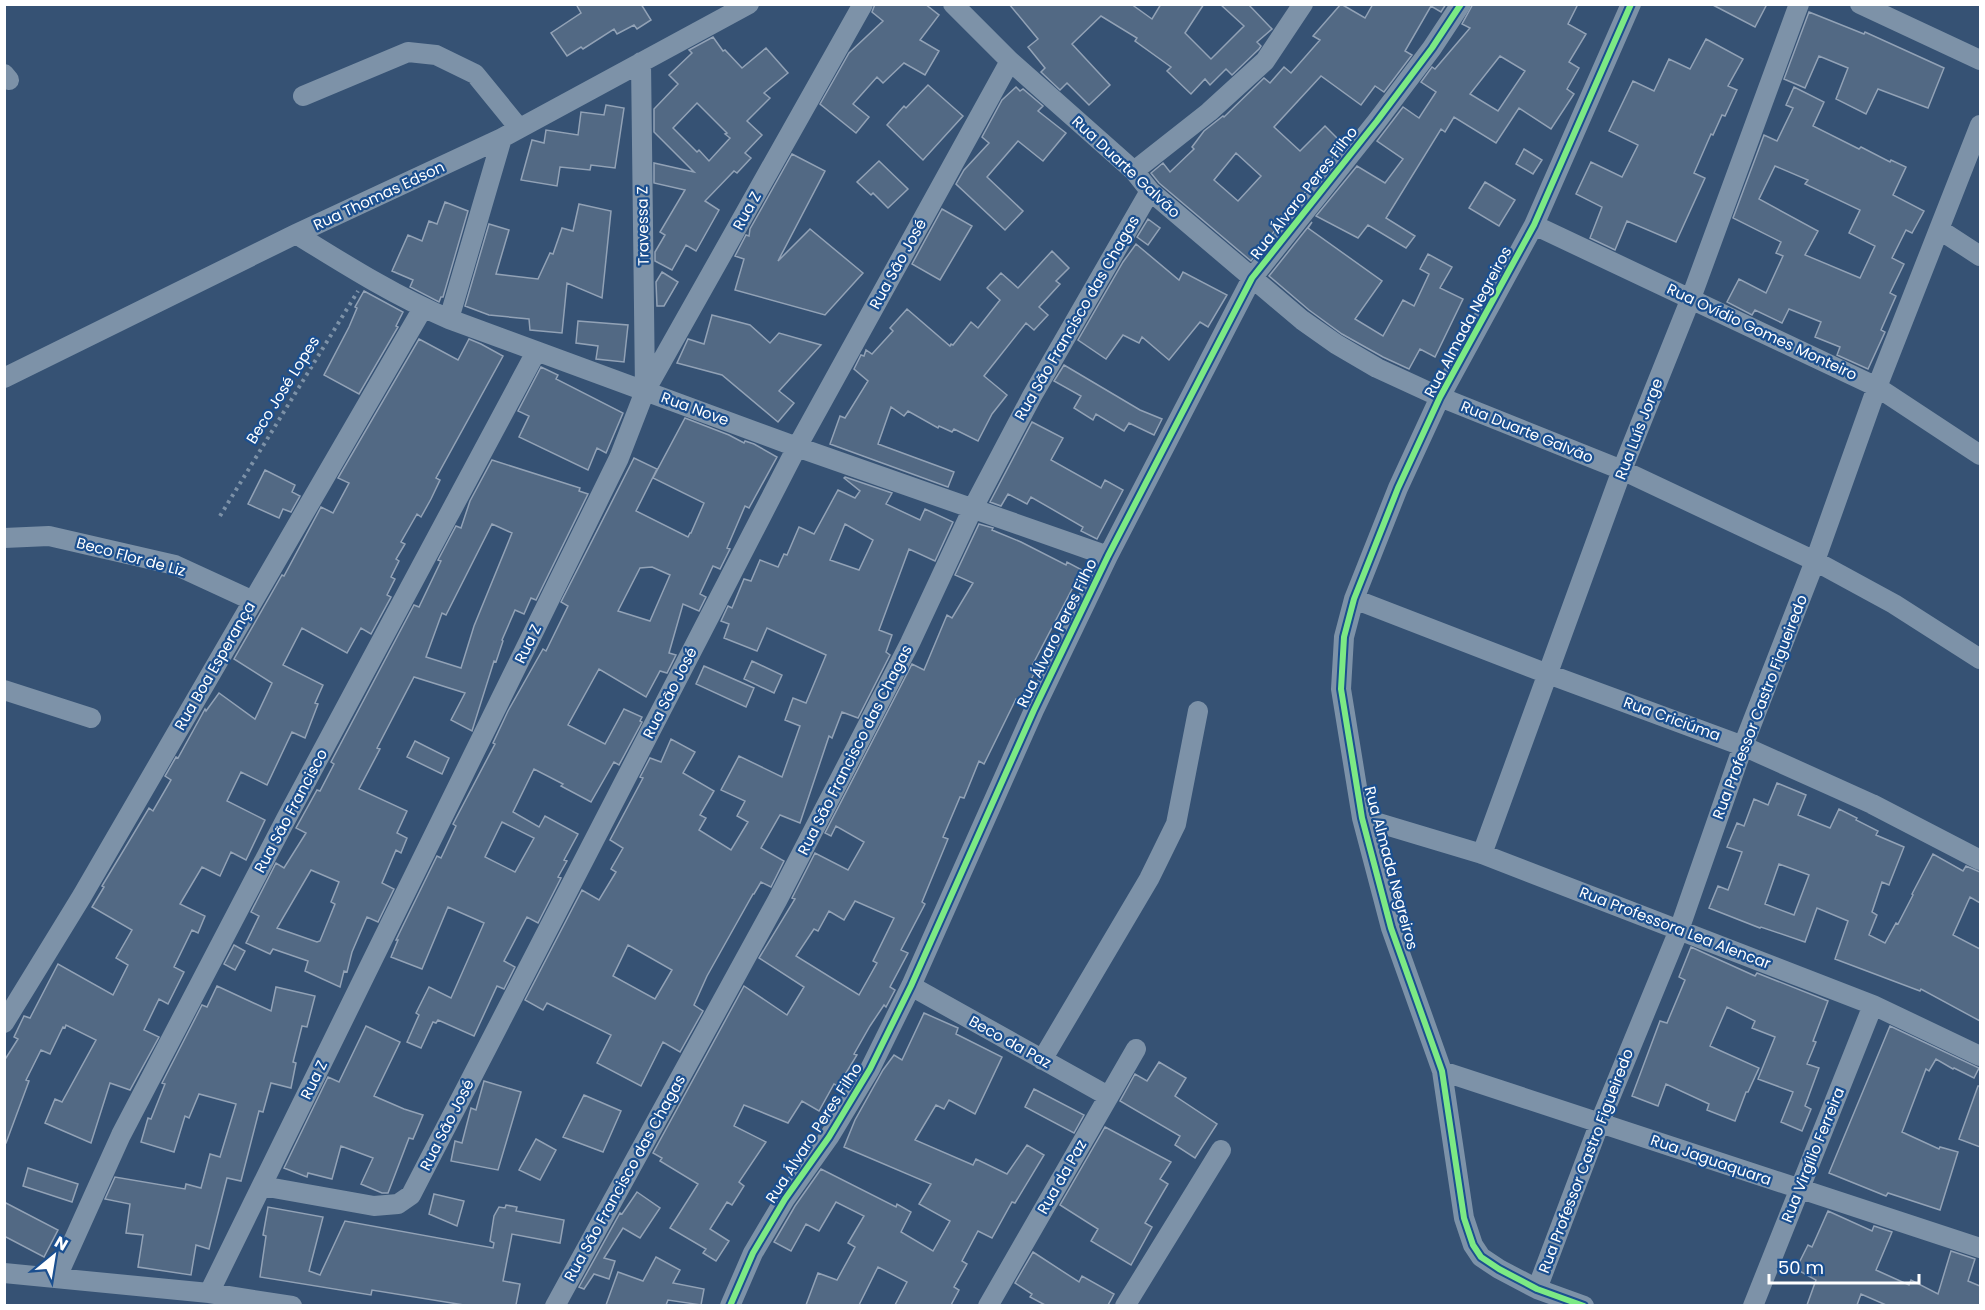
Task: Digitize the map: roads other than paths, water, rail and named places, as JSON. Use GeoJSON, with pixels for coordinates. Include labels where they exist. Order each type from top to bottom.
{"type":"FeatureCollection","features":[{"type":"Feature","properties":{"kind":"street","name":"Rua Thomas Edson"},"geometry":{"type":"LineString","coordinates":[[4,378],[296,234],[511,133],[749,4]]}},
{"type":"Feature","properties":{"kind":"street","name":"Rua Z"},"geometry":{"type":"LineString","coordinates":[[209,1293],[619,458],[645,391],[863,4]]}},
{"type":"Feature","properties":{"kind":"street","name":"Rua Duarte Galvão"},"geometry":{"type":"LineString","coordinates":[[952,4],[1011,61],[1134,171],[1150,191],[1302,320],[1336,344],[1377,368],[1440,397],[1623,470],[1815,561],[1894,604],[1980,659]]}},
{"type":"Feature","properties":{"kind":"street"},"geometry":{"type":"LineString","coordinates":[[1134,171],[1209,112],[1265,61],[1303,4]]}},
{"type":"Feature","properties":{"kind":"street","name":"Rua Álvaro Peres Filho"},"geometry":{"type":"LineString","coordinates":[[730,1305],[753,1253],[785,1199],[829,1137],[870,1069],[911,986],[1034,710],[1108,556],[1252,278],[1377,121],[1432,48],[1461,4]]}},
{"type":"Feature","properties":{"kind":"street","name":"Rua Almada Negreiros"},"geometry":{"type":"LineString","coordinates":[[1584,1305],[1537,1289],[1498,1269],[1481,1257],[1473,1245],[1464,1218],[1442,1071],[1391,928],[1362,818],[1341,689],[1344,637],[1354,598],[1398,488],[1440,397],[1534,225],[1631,4]]}},
{"type":"Feature","properties":{"kind":"street","name":"Rua Luís Jorge"},"geometry":{"type":"LineString","coordinates":[[1482,854],[1623,470],[1691,298],[1799,4]]}},
{"type":"Feature","properties":{"kind":"street"},"geometry":{"type":"LineString","coordinates":[[1860,4],[1980,60]]}},
{"type":"Feature","properties":{"kind":"street"},"geometry":{"type":"LineString","coordinates":[[303,96],[408,52],[436,55],[475,74],[511,133],[449,319]]}},
{"type":"Feature","properties":{"kind":"street","name":"Rua São José"},"geometry":{"type":"LineString","coordinates":[[262,1186],[374,1206],[398,1204],[411,1195],[797,447],[1011,61]]}},
{"type":"Feature","properties":{"kind":"street","name":"Travessa Z"},"geometry":{"type":"LineString","coordinates":[[641,62],[645,391]]}},
{"type":"Feature","properties":{"kind":"street","name":"Rua Professor Castro Figueiredo"},"geometry":{"type":"LineString","coordinates":[[1537,1289],[1599,1122],[1679,930],[1743,746],[1815,561],[1877,387],[1980,125]]}},
{"type":"Feature","properties":{"kind":"street","name":"Rua São Francisco das Chagas"},"geometry":{"type":"LineString","coordinates":[[555,1305],[778,899],[910,643],[973,508],[1032,396],[1095,282],[1150,191]]}},
{"type":"Feature","properties":{"kind":"street","name":"Rua Ovídio Gomes Monteiro"},"geometry":{"type":"LineString","coordinates":[[1534,225],[1877,387],[1980,455]]}},
{"type":"Feature","properties":{"kind":"street"},"geometry":{"type":"LineString","coordinates":[[1940,230],[1980,256]]}},
{"type":"Feature","properties":{"kind":"street","name":"Rua Nove"},"geometry":{"type":"LineString","coordinates":[[296,234],[366,277],[423,308],[449,319],[797,447],[1108,556]]}},
{"type":"Feature","properties":{"kind":"street","name":"Rua Boa Esperança"},"geometry":{"type":"LineString","coordinates":[[4,1023],[82,896],[423,308]]}},
{"type":"Feature","properties":{"kind":"street","name":"Rua São Francisco"},"geometry":{"type":"LineString","coordinates":[[57,1277],[121,1134],[286,819],[536,352]]}},
{"type":"Feature","properties":{"kind":"street","name":"Beco Flor de Liz"},"geometry":{"type":"LineString","coordinates":[[4,538],[49,536],[175,565],[253,601]]}},
{"type":"Feature","properties":{"kind":"street","name":"Rua Criciúma"},"geometry":{"type":"LineString","coordinates":[[1354,598],[1548,674],[1743,746],[1872,804],[1980,860]]}},
{"type":"Feature","properties":{"kind":"street"},"geometry":{"type":"LineString","coordinates":[[4,690],[91,718]]}},
{"type":"Feature","properties":{"kind":"street"},"geometry":{"type":"LineString","coordinates":[[1042,1060],[1149,879],[1176,824],[1198,711]]}},
{"type":"Feature","properties":{"kind":"street","name":"Rua Professora Lea Alencar"},"geometry":{"type":"LineString","coordinates":[[1362,818],[1482,854],[1873,1005],[1980,1056]]}},
{"type":"Feature","properties":{"kind":"street","name":"Beco da Paz"},"geometry":{"type":"LineString","coordinates":[[911,986],[1108,1096]]}},
{"type":"Feature","properties":{"kind":"street","name":"Rua Virgílio Ferreira"},"geometry":{"type":"LineString","coordinates":[[1753,1305],[1873,1005]]}},
{"type":"Feature","properties":{"kind":"street","name":"Rua da Paz"},"geometry":{"type":"LineString","coordinates":[[988,1305],[1136,1049]]}},
{"type":"Feature","properties":{"kind":"street","name":"Rua Jaguaquara"},"geometry":{"type":"LineString","coordinates":[[1442,1071],[1980,1248]]}},
{"type":"Feature","properties":{"kind":"street"},"geometry":{"type":"LineString","coordinates":[[1125,1305],[1221,1150]]}},
{"type":"Feature","properties":{"kind":"street"},"geometry":{"type":"LineString","coordinates":[[4,1273],[209,1293],[259,1303],[292,1305]]}}]}
